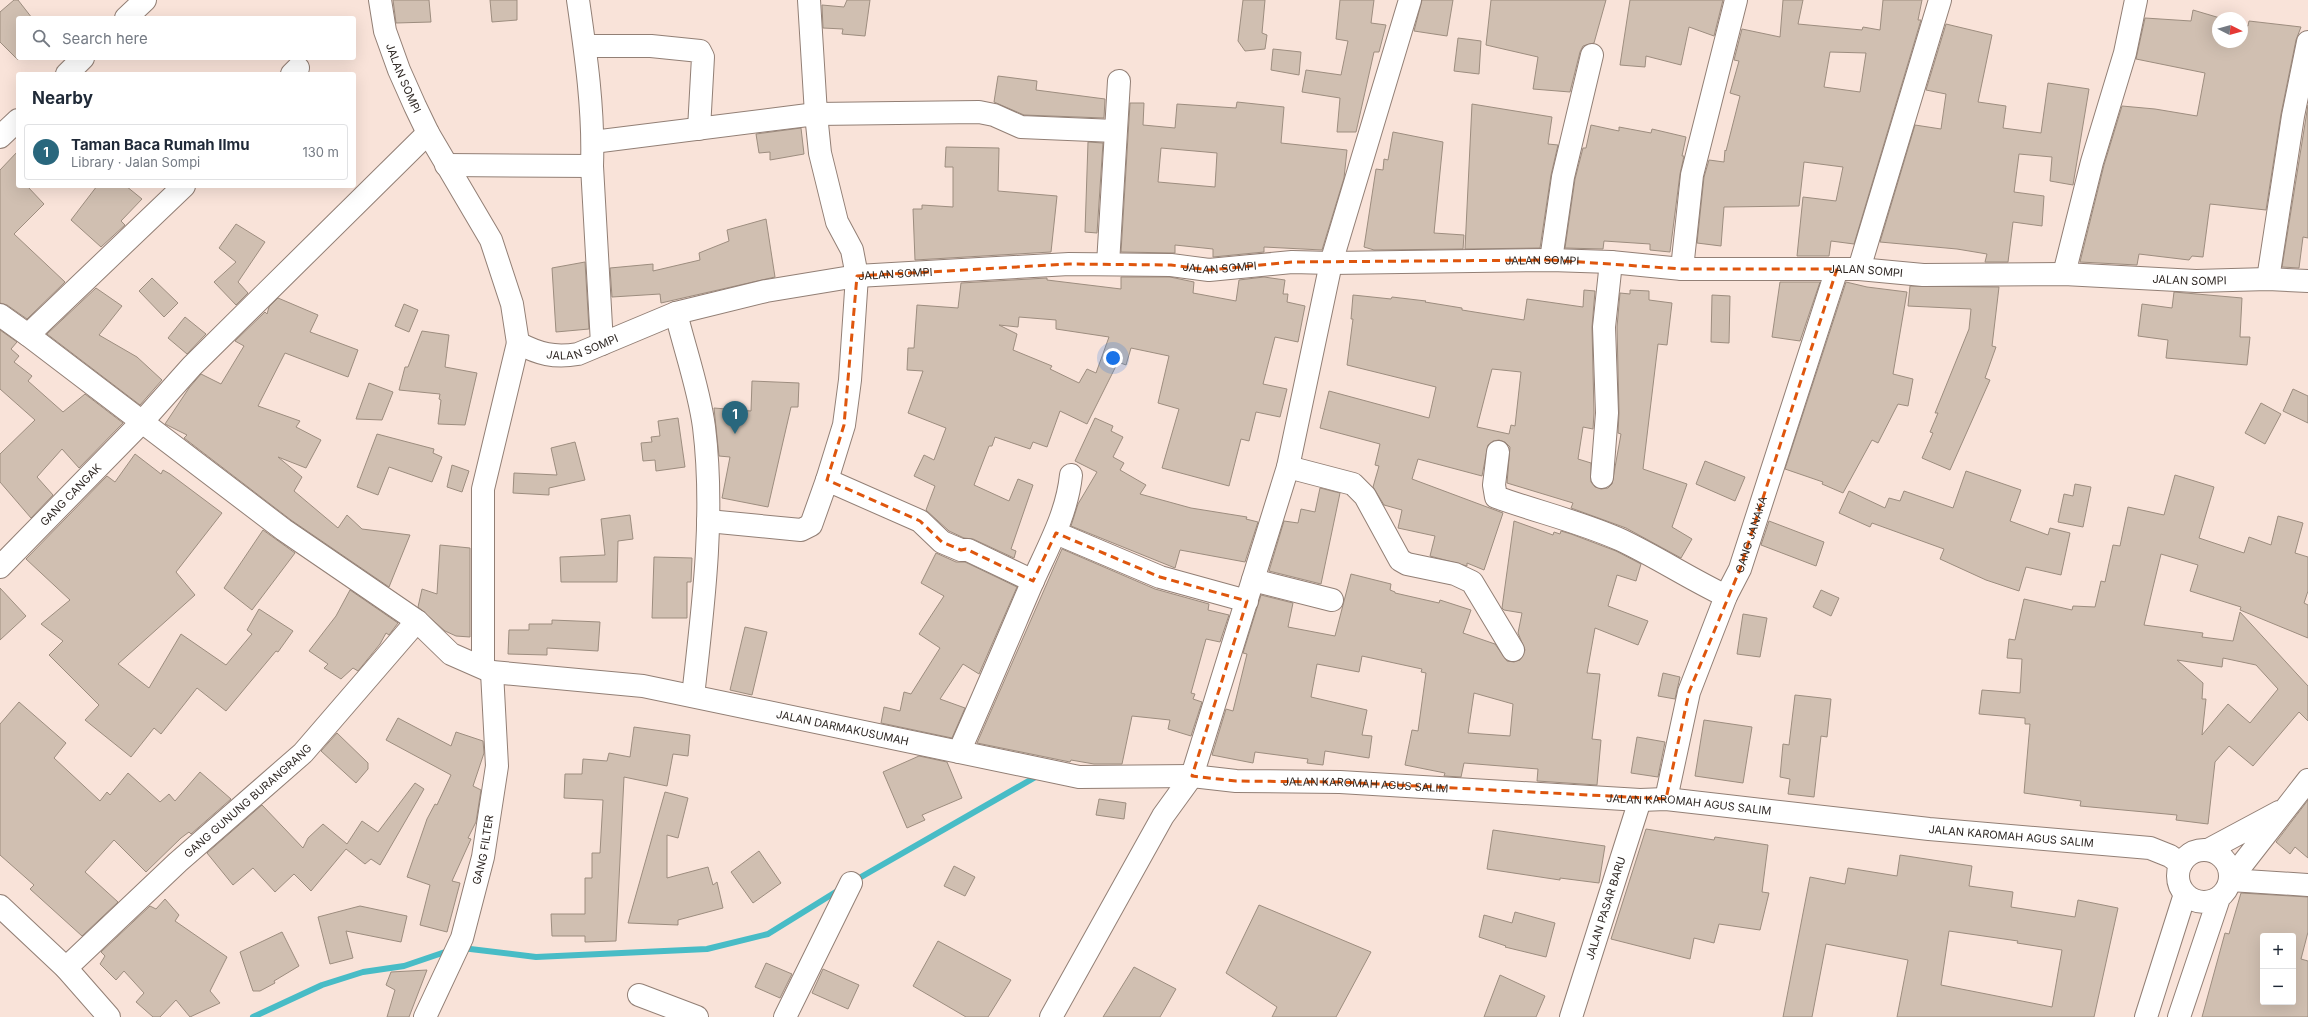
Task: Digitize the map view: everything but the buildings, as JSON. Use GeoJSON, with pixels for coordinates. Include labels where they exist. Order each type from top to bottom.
{"type":"FeatureCollection","features":[{"type":"Feature","properties":{"kind":"street"},"geometry":{"type":"LineString","coordinates":[[128,16],[145,0]]}},
{"type":"Feature","properties":{"kind":"street","name":"JALAN SOMPI"},"geometry":{"type":"LineString","coordinates":[[380,0],[385,31],[399,70],[428,133],[491,240],[512,304],[518,343],[536,353],[560,357],[578,354],[676,313],[766,291],[857,276],[1069,264],[1171,265],[1209,270],[1292,262],[1331,263],[1551,260],[1611,262],[1682,268],[1859,269],[1923,275],[2064,274],[2196,281],[2268,279],[2308,281]]}},
{"type":"Feature","properties":{"kind":"street"},"geometry":{"type":"LineString","coordinates":[[578,0],[585,46],[593,142],[592,166],[602,344]]}},
{"type":"Feature","properties":{"kind":"street"},"geometry":{"type":"LineString","coordinates":[[708,521],[801,530],[807,529],[811,525],[844,425],[850,380],[857,276],[852,250],[835,214],[820,153],[809,0]]}},
{"type":"Feature","properties":{"kind":"street"},"geometry":{"type":"LineString","coordinates":[[1051,1017],[1163,816],[1192,776],[1288,467],[1331,263],[1410,0]]}},
{"type":"Feature","properties":{"kind":"street"},"geometry":{"type":"LineString","coordinates":[[1682,268],[1692,175],[1736,0]]}},
{"type":"Feature","properties":{"kind":"street"},"geometry":{"type":"LineString","coordinates":[[1859,269],[1940,0]]}},
{"type":"Feature","properties":{"kind":"street"},"geometry":{"type":"LineString","coordinates":[[2064,274],[2092,162],[2125,53],[2136,0]]}},
{"type":"Feature","properties":{"kind":"street"},"geometry":{"type":"LineString","coordinates":[[2268,279],[2293,116],[2308,42]]}},
{"type":"Feature","properties":{"kind":"street"},"geometry":{"type":"LineString","coordinates":[[585,46],[651,46],[700,51],[703,57],[699,129]]}},
{"type":"Feature","properties":{"kind":"street"},"geometry":{"type":"LineString","coordinates":[[1551,260],[1563,177],[1592,55]]}},
{"type":"Feature","properties":{"kind":"street"},"geometry":{"type":"LineString","coordinates":[[69,72],[82,60]]}},
{"type":"Feature","properties":{"kind":"street"},"geometry":{"type":"LineString","coordinates":[[1108,264],[1119,81]]}},
{"type":"Feature","properties":{"kind":"street"},"geometry":{"type":"LineString","coordinates":[[593,142],[816,114],[979,112],[994,115],[1021,127],[1115,131]]}},
{"type":"Feature","properties":{"kind":"street"},"geometry":{"type":"LineString","coordinates":[[0,137],[16,122]]}},
{"type":"Feature","properties":{"kind":"street","name":"GANG CANGAK"},"geometry":{"type":"LineString","coordinates":[[0,567],[141,423],[192,366],[428,133]]}},
{"type":"Feature","properties":{"kind":"street"},"geometry":{"type":"LineString","coordinates":[[446,165],[592,166]]}},
{"type":"Feature","properties":{"kind":"street"},"geometry":{"type":"LineString","coordinates":[[28,334],[182,188]]}},
{"type":"Feature","properties":{"kind":"street"},"geometry":{"type":"LineString","coordinates":[[1602,477],[1607,413],[1604,327],[1611,262]]}},
{"type":"Feature","properties":{"kind":"street","name":"GANG JANAKA"},"geometry":{"type":"LineString","coordinates":[[1666,799],[1690,692],[1726,596],[1740,569],[1837,269]]}},
{"type":"Feature","properties":{"kind":"street"},"geometry":{"type":"LineString","coordinates":[[676,313],[704,427],[708,521],[702,615],[693,696]]}},
{"type":"Feature","properties":{"kind":"street","name":"JALAN DARMAKUSUMAH"},"geometry":{"type":"LineString","coordinates":[[0,315],[28,334],[141,423],[284,530],[417,621],[451,654],[488,669],[643,686],[1079,777],[1192,776]]}},
{"type":"Feature","properties":{"kind":"street","name":"GANG FILTER"},"geometry":{"type":"LineString","coordinates":[[425,1017],[462,938],[483,857],[497,766],[488,669],[483,489],[518,343]]}},
{"type":"Feature","properties":{"kind":"street"},"geometry":{"type":"LineString","coordinates":[[1498,452],[1494,485],[1496,497],[1595,529],[1675,568],[1694,581],[1726,596]]}},
{"type":"Feature","properties":{"kind":"street"},"geometry":{"type":"LineString","coordinates":[[1288,467],[1353,484],[1365,496],[1400,560],[1407,564],[1455,574],[1472,582],[1513,650]]}},
{"type":"Feature","properties":{"kind":"street"},"geometry":{"type":"LineString","coordinates":[[959,752],[1056,533],[1069,496],[1071,475]]}},
{"type":"Feature","properties":{"kind":"street"},"geometry":{"type":"LineString","coordinates":[[827,480],[920,521],[942,542],[961,550],[968,550],[1034,581]]}},
{"type":"Feature","properties":{"kind":"street"},"geometry":{"type":"LineString","coordinates":[[1056,533],[1160,578],[1247,601]]}},
{"type":"Feature","properties":{"kind":"street"},"geometry":{"type":"LineString","coordinates":[[1254,580],[1332,600]]}},
{"type":"Feature","properties":{"kind":"street","name":"GANG GUNUNG BURANGRANG"},"geometry":{"type":"LineString","coordinates":[[66,968],[178,862],[303,753],[417,621]]}},
{"type":"Feature","properties":{"kind":"street","name":"JALAN KAROMAH AGUS SALIM"},"geometry":{"type":"LineString","coordinates":[[1192,776],[1236,781],[1340,782],[1640,800],[1666,799],[1929,829],[2150,848],[2170,856],[2181,864]]}},
{"type":"Feature","properties":{"kind":"street"},"geometry":{"type":"LineString","coordinates":[[2286,808],[2208,850],[2193,853],[2181,864],[2179,880],[2185,894],[2191,899],[2205,902],[2225,889],[2308,780]]}},
{"type":"Feature","properties":{"kind":"street","name":"JALAN PASAR BARU"},"geometry":{"type":"LineString","coordinates":[[1571,1017],[1640,800]]}},
{"type":"Feature","properties":{"kind":"street"},"geometry":{"type":"LineString","coordinates":[[2179,1017],[2230,872],[2223,858],[2217,853],[2208,850]]}},
{"type":"Feature","properties":{"kind":"street"},"geometry":{"type":"LineString","coordinates":[[785,1017],[851,884]]}},
{"type":"Feature","properties":{"kind":"street"},"geometry":{"type":"LineString","coordinates":[[2225,889],[2308,885]]}},
{"type":"Feature","properties":{"kind":"street"},"geometry":{"type":"LineString","coordinates":[[2146,1017],[2185,894]]}},
{"type":"Feature","properties":{"kind":"street"},"geometry":{"type":"LineString","coordinates":[[0,906],[66,968],[108,1017]]}},
{"type":"Feature","properties":{"kind":"street"},"geometry":{"type":"LineString","coordinates":[[639,995],[670,1012],[697,1017]]}},
{"type":"Feature","properties":{"kind":"highlighted area"},"geometry":{"type":"Polygon","coordinates":[[[1551,260],[1682,269],[1837,269],[1740,569],[1689,692],[1666,799],[1340,782],[1236,781],[1192,776],[1247,601],[1160,577],[1056,533],[1033,581],[966,549],[961,550],[942,542],[920,521],[827,480],[844,425],[857,276],[1069,264],[1171,265],[1209,270],[1292,262],[1551,260]]]}},
{"type":"Feature","properties":{"kind":"waterway"},"geometry":{"type":"LineString","coordinates":[[854,881],[1039,775]]}},
{"type":"Feature","properties":{"kind":"waterway"},"geometry":{"type":"LineString","coordinates":[[462,948],[536,957],[707,949],[768,934],[839,890]]}},
{"type":"Feature","properties":{"kind":"waterway"},"geometry":{"type":"LineString","coordinates":[[253,1017],[322,985],[363,972],[404,966],[451,950]]}},
{"type":"Feature","properties":{"kind":"place","name":"Taman Baca Rumah Ilmu"},"geometry":{"type":"Point","coordinates":[735,434]}}]}
